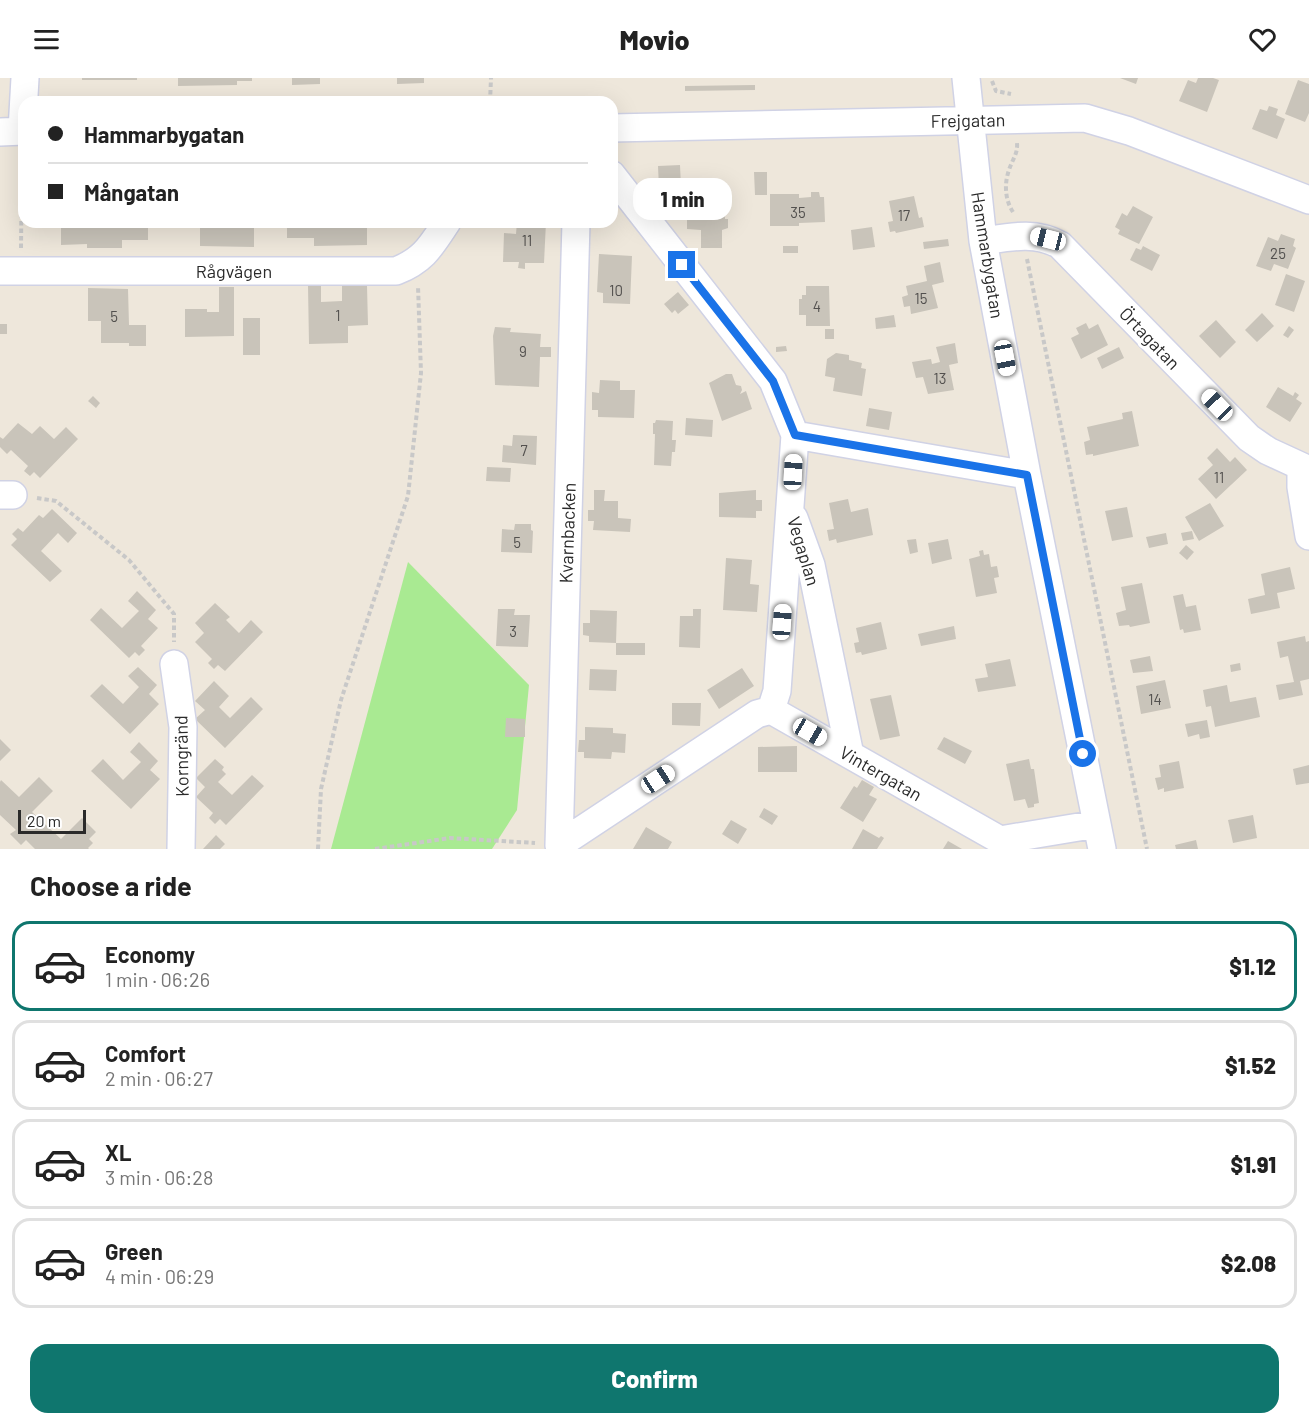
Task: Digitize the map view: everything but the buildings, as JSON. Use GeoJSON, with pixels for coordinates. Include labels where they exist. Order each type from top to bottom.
{"type":"FeatureCollection","features":[{"type":"Feature","properties":{"kind":"street"},"geometry":{"type":"LineString","coordinates":[[22,96],[25,78]]}},
{"type":"Feature","properties":{"kind":"street","name":"Hammarbygatan"},"geometry":{"type":"LineString","coordinates":[[966,78],[983,241],[1027,475],[1100,837]]}},
{"type":"Feature","properties":{"kind":"street"},"geometry":{"type":"LineString","coordinates":[[15,132],[18,116]]}},
{"type":"Feature","properties":{"kind":"street","name":"Frejgatan"},"geometry":{"type":"LineString","coordinates":[[618,128],[1085,118],[1129,130],[1309,200]]}},
{"type":"Feature","properties":{"kind":"street"},"geometry":{"type":"LineString","coordinates":[[618,183],[773,381],[795,435],[791,508]]}},
{"type":"Feature","properties":{"kind":"street"},"geometry":{"type":"LineString","coordinates":[[417,261],[443,228]]}},
{"type":"Feature","properties":{"kind":"street","name":"Kvarnbacken"},"geometry":{"type":"LineString","coordinates":[[560,847],[576,228]]}},
{"type":"Feature","properties":{"kind":"street","name":"Örtagatan"},"geometry":{"type":"LineString","coordinates":[[983,241],[1035,236],[1060,245],[1248,438],[1268,451],[1305,468]]}},
{"type":"Feature","properties":{"kind":"street","name":"Rågvägen"},"geometry":{"type":"LineString","coordinates":[[11,271],[396,271],[417,261]]}},
{"type":"Feature","properties":{"kind":"street"},"geometry":{"type":"LineString","coordinates":[[795,435],[1027,475]]}},
{"type":"Feature","properties":{"kind":"street"},"geometry":{"type":"LineString","coordinates":[[1305,468],[1301,487],[1309,536]]}},
{"type":"Feature","properties":{"kind":"street","name":"Vegaplan"},"geometry":{"type":"LineString","coordinates":[[771,710],[777,691],[791,508]]}},
{"type":"Feature","properties":{"kind":"street","name":"Vegaplan"},"geometry":{"type":"LineString","coordinates":[[791,508],[811,565],[850,755]]}},
{"type":"Feature","properties":{"kind":"street","name":"Korngränd"},"geometry":{"type":"LineString","coordinates":[[174,664],[183,727],[181,849]]}},
{"type":"Feature","properties":{"kind":"street"},"geometry":{"type":"LineString","coordinates":[[560,847],[757,714],[771,710]]}},
{"type":"Feature","properties":{"kind":"street","name":"Vintergatan"},"geometry":{"type":"LineString","coordinates":[[771,710],[1000,840],[1100,837]]}},
{"type":"Feature","properties":{"kind":"path"},"geometry":{"type":"LineString","coordinates":[[490,96],[491,78]]}},
{"type":"Feature","properties":{"kind":"path"},"geometry":{"type":"LineString","coordinates":[[991,78],[996,91],[1015,94],[1018,151],[1008,171],[1006,201],[1019,219],[1147,849]]}},
{"type":"Feature","properties":{"kind":"path"},"geometry":{"type":"LineString","coordinates":[[11,271],[15,132]]}},
{"type":"Feature","properties":{"kind":"path"},"geometry":{"type":"LineString","coordinates":[[318,849],[321,789],[341,700],[408,496],[422,373],[417,261]]}},
{"type":"Feature","properties":{"kind":"path"},"geometry":{"type":"LineString","coordinates":[[7,495],[56,501],[129,560],[174,614],[174,664]]}},
{"type":"Feature","properties":{"kind":"path"},"geometry":{"type":"LineString","coordinates":[[375,849],[450,838],[560,847]]}},
{"type":"Feature","properties":{"kind":"green space"},"geometry":{"type":"Polygon","coordinates":[[[408,562],[529,685],[517,810],[492,849],[331,849],[408,562]]]}},
{"type":"Feature","properties":{"kind":"route"},"geometry":{"type":"LineString","coordinates":[[682,265],[773,381],[795,435],[1027,475],[1083,754]]}}]}
